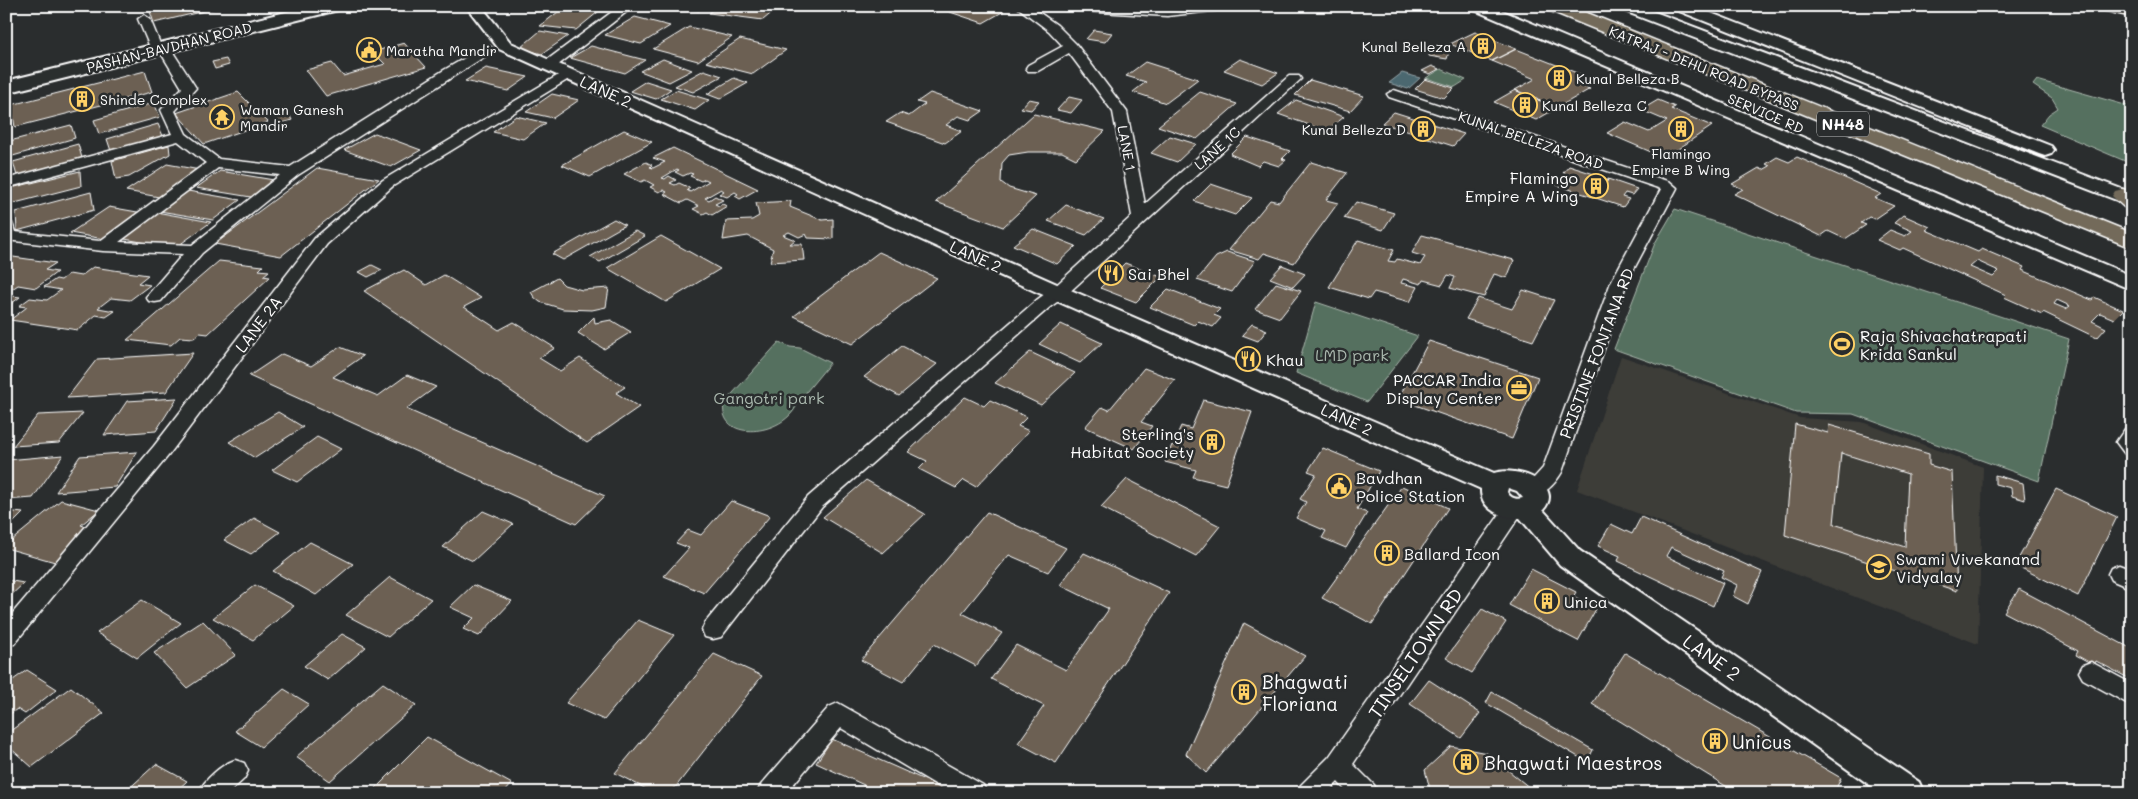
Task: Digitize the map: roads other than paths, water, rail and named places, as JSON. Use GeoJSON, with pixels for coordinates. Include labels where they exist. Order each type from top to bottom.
{"type":"FeatureCollection","features":[{"type":"Feature","properties":{"kind":"main road","name":"PASHAN-BAVDHAN ROAD"},"geometry":{"type":"LineString","coordinates":[[6,87],[313,6]]}},
{"type":"Feature","properties":{"kind":"main road","name":"PASHAN-BAVDHAN ROAD"},"geometry":{"type":"LineString","coordinates":[[6,81],[332,6]]}},
{"type":"Feature","properties":{"kind":"main road","name":"KATRAJ - DEHU ROAD BYPASS"},"geometry":{"type":"LineString","coordinates":[[1554,6],[2132,241]]}},
{"type":"Feature","properties":{"kind":"main road","name":"KATRAJ - DEHU ROAD BYPASS"},"geometry":{"type":"LineString","coordinates":[[1592,6],[2132,220]]}},
{"type":"Feature","properties":{"kind":"main road"},"geometry":{"type":"LineString","coordinates":[[2108,6],[2132,12]]}},
{"type":"Feature","properties":{"kind":"street","name":"LANE 2"},"geometry":{"type":"LineString","coordinates":[[473,6],[505,46],[1058,293],[1495,484],[1494,493],[1500,503],[1524,503],[1570,558],[1908,793]]}},
{"type":"Feature","properties":{"kind":"street"},"geometry":{"type":"LineString","coordinates":[[548,66],[628,6]]}},
{"type":"Feature","properties":{"kind":"street","name":"LANE 1"},"geometry":{"type":"LineString","coordinates":[[1022,6],[1053,28],[1071,47],[1120,112],[1140,217]]}},
{"type":"Feature","properties":{"kind":"street"},"geometry":{"type":"LineString","coordinates":[[1066,6],[1167,12],[1222,6]]}},
{"type":"Feature","properties":{"kind":"street"},"geometry":{"type":"LineString","coordinates":[[1477,6],[2132,284]]}},
{"type":"Feature","properties":{"kind":"street","name":"SERVICE RD"},"geometry":{"type":"LineString","coordinates":[[1510,6],[2132,268]]}},
{"type":"Feature","properties":{"kind":"street"},"geometry":{"type":"LineString","coordinates":[[1624,6],[2129,196]]}},
{"type":"Feature","properties":{"kind":"street"},"geometry":{"type":"LineString","coordinates":[[1679,6],[2061,156],[2129,196]]}},
{"type":"Feature","properties":{"kind":"street"},"geometry":{"type":"LineString","coordinates":[[144,19],[160,47],[189,88],[168,110],[180,136],[215,162],[293,172]]}},
{"type":"Feature","properties":{"kind":"street"},"geometry":{"type":"LineString","coordinates":[[1033,68],[1071,47]]}},
{"type":"Feature","properties":{"kind":"street"},"geometry":{"type":"LineString","coordinates":[[155,297],[196,250],[293,172],[449,73],[489,50]]}},
{"type":"Feature","properties":{"kind":"street","name":"LANE 2A"},"geometry":{"type":"LineString","coordinates":[[6,637],[161,451],[321,241],[388,183],[567,74]]}},
{"type":"Feature","properties":{"kind":"street","name":"LANE 1C"},"geometry":{"type":"LineString","coordinates":[[1140,217],[1294,79]]}},
{"type":"Feature","properties":{"kind":"street","name":"KUNAL BELLEZA ROAD"},"geometry":{"type":"LineString","coordinates":[[1394,94],[1668,186]]}},
{"type":"Feature","properties":{"kind":"street"},"geometry":{"type":"LineString","coordinates":[[6,184],[180,136]]}},
{"type":"Feature","properties":{"kind":"street"},"geometry":{"type":"LineString","coordinates":[[103,246],[215,162]]}},
{"type":"Feature","properties":{"kind":"street","name":"PRISTINE FONTANA RD"},"geometry":{"type":"LineString","coordinates":[[1524,503],[1552,472],[1619,282],[1669,189],[1668,186]]}},
{"type":"Feature","properties":{"kind":"street"},"geometry":{"type":"LineString","coordinates":[[713,630],[815,502],[1044,303],[1058,293],[1140,217]]}},
{"type":"Feature","properties":{"kind":"street"},"geometry":{"type":"LineString","coordinates":[[7,233],[103,246],[196,250]]}},
{"type":"Feature","properties":{"kind":"street"},"geometry":{"type":"LineString","coordinates":[[2132,434],[2126,442],[2132,449]]}},
{"type":"Feature","properties":{"kind":"street","name":"TINSELTOWN RD"},"geometry":{"type":"LineString","coordinates":[[1310,793],[1338,764],[1524,503]]}},
{"type":"Feature","properties":{"kind":"street"},"geometry":{"type":"LineString","coordinates":[[2091,672],[2132,696]]}},
{"type":"Feature","properties":{"kind":"street"},"geometry":{"type":"LineString","coordinates":[[770,793],[838,714],[974,793]]}},
{"type":"Feature","properties":{"kind":"street"},"geometry":{"type":"LineString","coordinates":[[1338,764],[1365,793]]}},
{"type":"Feature","properties":{"kind":"street"},"geometry":{"type":"LineString","coordinates":[[211,793],[234,771]]}},
{"type":"Feature","properties":{"kind":"water"},"geometry":{"type":"Polygon","coordinates":[[[1402,73],[1420,78],[1408,89],[1389,83],[1402,73]]]}},
{"type":"Feature","properties":{"kind":"place","name":"Kunal Belleza A"},"geometry":{"type":"Point","coordinates":[1483,46]}},
{"type":"Feature","properties":{"kind":"place","name":"Maratha Mandir"},"geometry":{"type":"Point","coordinates":[369,50]}},
{"type":"Feature","properties":{"kind":"place","name":"Kunal Belleza B"},"geometry":{"type":"Point","coordinates":[1559,78]}},
{"type":"Feature","properties":{"kind":"place","name":"Shinde Complex"},"geometry":{"type":"Point","coordinates":[82,99]}},
{"type":"Feature","properties":{"kind":"place","name":"Kunal Belleza C"},"geometry":{"type":"Point","coordinates":[1525,105]}},
{"type":"Feature","properties":{"kind":"place","name":"Waman Ganesh Mandir"},"geometry":{"type":"Point","coordinates":[222,117]}},
{"type":"Feature","properties":{"kind":"place","name":"Kunal Belleza D"},"geometry":{"type":"Point","coordinates":[1423,129]}},
{"type":"Feature","properties":{"kind":"place","name":"Flamingo Empire B Wing"},"geometry":{"type":"Point","coordinates":[1681,129]}},
{"type":"Feature","properties":{"kind":"place","name":"Flamingo Empire A Wing"},"geometry":{"type":"Point","coordinates":[1596,186]}},
{"type":"Feature","properties":{"kind":"place","name":"Sai Bhel"},"geometry":{"type":"Point","coordinates":[1111,273]}},
{"type":"Feature","properties":{"kind":"place","name":"Raja Shivachatrapati Krida Sankul"},"geometry":{"type":"Point","coordinates":[1842,344]}},
{"type":"Feature","properties":{"kind":"place","name":"Khau"},"geometry":{"type":"Point","coordinates":[1248,359]}},
{"type":"Feature","properties":{"kind":"place","name":"PACCAR India Display Center"},"geometry":{"type":"Point","coordinates":[1519,388]}},
{"type":"Feature","properties":{"kind":"place","name":"Sterling's Habitat Society"},"geometry":{"type":"Point","coordinates":[1212,442]}},
{"type":"Feature","properties":{"kind":"place","name":"Bavdhan Police Station"},"geometry":{"type":"Point","coordinates":[1339,486]}},
{"type":"Feature","properties":{"kind":"place","name":"Ballard Icon"},"geometry":{"type":"Point","coordinates":[1387,553]}},
{"type":"Feature","properties":{"kind":"place","name":"Swami Vivekanand Vidyalay"},"geometry":{"type":"Point","coordinates":[1879,567]}},
{"type":"Feature","properties":{"kind":"place","name":"Unica"},"geometry":{"type":"Point","coordinates":[1547,601]}},
{"type":"Feature","properties":{"kind":"place","name":"Bhagwati Floriana"},"geometry":{"type":"Point","coordinates":[1244,692]}},
{"type":"Feature","properties":{"kind":"place","name":"Unicus"},"geometry":{"type":"Point","coordinates":[1715,741]}},
{"type":"Feature","properties":{"kind":"place","name":"Bhagwati Maestros"},"geometry":{"type":"Point","coordinates":[1466,762]}},
{"type":"Feature","properties":{"kind":"park label","name":"LMD park"},"geometry":{"type":"Point","coordinates":[1352,354]}},
{"type":"Feature","properties":{"kind":"park label","name":"Gangotri park"},"geometry":{"type":"Point","coordinates":[769,397]}}]}
